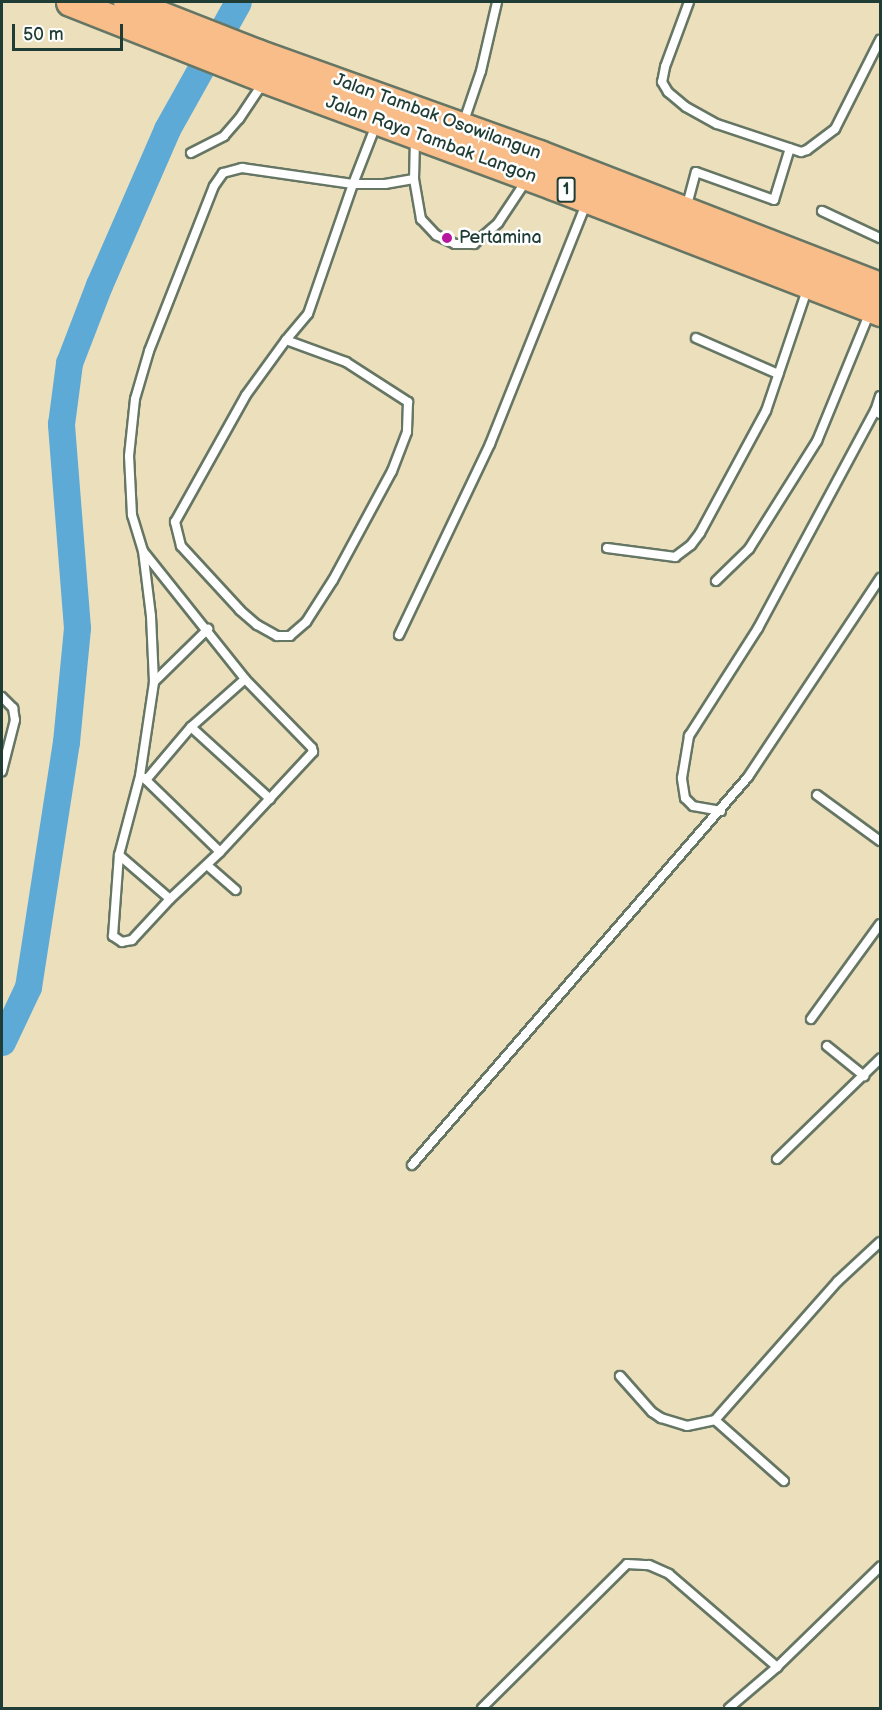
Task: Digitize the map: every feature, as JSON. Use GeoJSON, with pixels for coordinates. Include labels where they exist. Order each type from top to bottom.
{"type":"FeatureCollection","features":[{"type":"Feature","properties":{"kind":"highway","name":"1"},"geometry":{"type":"LineString","coordinates":[[70,2],[167,21]]}},
{"type":"Feature","properties":{"kind":"highway","name":"1"},"geometry":{"type":"LineString","coordinates":[[127,2],[258,69]]}},
{"type":"Feature","properties":{"kind":"highway","name":"Jalan Tambak Osowilangun"},"geometry":{"type":"LineString","coordinates":[[258,69],[381,109],[534,165],[685,210],[878,302]]}},
{"type":"Feature","properties":{"kind":"highway","name":"Jalan Raya Tambak Langon"},"geometry":{"type":"LineString","coordinates":[[534,165],[588,199],[808,284],[878,302]]}},
{"type":"Feature","properties":{"kind":"lane"},"geometry":{"type":"LineString","coordinates":[[458,137],[481,71],[497,2]]}},
{"type":"Feature","properties":{"kind":"lane"},"geometry":{"type":"LineString","coordinates":[[689,2],[665,68],[662,82],[668,92],[686,107],[717,124],[805,152],[835,129],[880,40]]}},
{"type":"Feature","properties":{"kind":"lane"},"geometry":{"type":"LineString","coordinates":[[191,153],[224,136],[239,119],[258,69]]}},
{"type":"Feature","properties":{"kind":"lane"},"geometry":{"type":"LineString","coordinates":[[286,340],[346,362],[408,402],[407,432],[392,471],[333,580],[306,622],[290,636],[278,636],[256,625],[181,546],[176,522],[246,395],[286,340],[308,314],[381,109]]}},
{"type":"Feature","properties":{"kind":"lane"},"geometry":{"type":"LineString","coordinates":[[418,123],[414,179],[421,219],[436,235],[455,244],[474,244],[498,223],[534,165]]}},
{"type":"Feature","properties":{"kind":"lane"},"geometry":{"type":"LineString","coordinates":[[685,210],[696,171],[774,200],[790,148]]}},
{"type":"Feature","properties":{"kind":"lane"},"geometry":{"type":"LineString","coordinates":[[143,551],[208,629],[245,679],[313,752],[220,852],[170,899],[132,940],[122,942],[113,936],[119,855],[143,778],[154,682],[151,616],[143,551],[132,515],[129,456],[135,399],[149,351],[218,178],[229,169],[242,168],[353,184],[385,184],[414,179]]}},
{"type":"Feature","properties":{"kind":"lane"},"geometry":{"type":"LineString","coordinates":[[399,635],[490,444],[588,199]]}},
{"type":"Feature","properties":{"kind":"lane"},"geometry":{"type":"LineString","coordinates":[[822,211],[880,238]]}},
{"type":"Feature","properties":{"kind":"lane"},"geometry":{"type":"LineString","coordinates":[[607,548],[675,557],[691,545],[700,533],[766,411],[808,284]]}},
{"type":"Feature","properties":{"kind":"lane"},"geometry":{"type":"LineString","coordinates":[[716,581],[749,549],[817,441],[878,302]]}},
{"type":"Feature","properties":{"kind":"lane"},"geometry":{"type":"LineString","coordinates":[[696,338],[778,374]]}},
{"type":"Feature","properties":{"kind":"lane"},"geometry":{"type":"LineString","coordinates":[[721,811],[693,806],[685,798],[682,778],[689,736],[758,628],[878,413],[880,396]]}},
{"type":"Feature","properties":{"kind":"lane"},"geometry":{"type":"LineString","coordinates":[[412,1165],[721,811],[748,777],[880,578]]}},
{"type":"Feature","properties":{"kind":"lane"},"geometry":{"type":"LineString","coordinates":[[154,682],[208,629]]}},
{"type":"Feature","properties":{"kind":"lane"},"geometry":{"type":"LineString","coordinates":[[143,778],[191,727],[245,679]]}},
{"type":"Feature","properties":{"kind":"lane"},"geometry":{"type":"LineString","coordinates":[[2,697],[10,704],[15,714],[2,771]]}},
{"type":"Feature","properties":{"kind":"lane"},"geometry":{"type":"LineString","coordinates":[[191,727],[270,800]]}},
{"type":"Feature","properties":{"kind":"lane"},"geometry":{"type":"LineString","coordinates":[[143,778],[220,852]]}},
{"type":"Feature","properties":{"kind":"lane"},"geometry":{"type":"LineString","coordinates":[[817,795],[880,841]]}},
{"type":"Feature","properties":{"kind":"lane"},"geometry":{"type":"LineString","coordinates":[[119,855],[170,899]]}},
{"type":"Feature","properties":{"kind":"lane"},"geometry":{"type":"LineString","coordinates":[[207,865],[236,890]]}},
{"type":"Feature","properties":{"kind":"lane"},"geometry":{"type":"LineString","coordinates":[[811,1019],[880,924]]}},
{"type":"Feature","properties":{"kind":"lane"},"geometry":{"type":"LineString","coordinates":[[827,1046],[864,1076]]}},
{"type":"Feature","properties":{"kind":"lane"},"geometry":{"type":"LineString","coordinates":[[777,1159],[880,1059]]}},
{"type":"Feature","properties":{"kind":"lane"},"geometry":{"type":"LineString","coordinates":[[620,1376],[652,1412],[661,1418],[687,1426],[715,1420],[838,1281],[880,1242]]}},
{"type":"Feature","properties":{"kind":"lane"},"geometry":{"type":"LineString","coordinates":[[715,1420],[784,1480]]}},
{"type":"Feature","properties":{"kind":"lane"},"geometry":{"type":"LineString","coordinates":[[482,1708],[627,1564],[649,1565],[669,1574],[777,1668]]}},
{"type":"Feature","properties":{"kind":"lane"},"geometry":{"type":"LineString","coordinates":[[729,1708],[777,1668],[880,1567]]}},
{"type":"Feature","properties":{"kind":"waterway"},"geometry":{"type":"LineString","coordinates":[[2,1042],[28,987],[66,742],[77,628],[61,424],[69,363],[99,285],[167,129],[238,2]]}},
{"type":"Feature","properties":{"kind":"place","name":"Pertamina"},"geometry":{"type":"Point","coordinates":[447,238]}}]}
